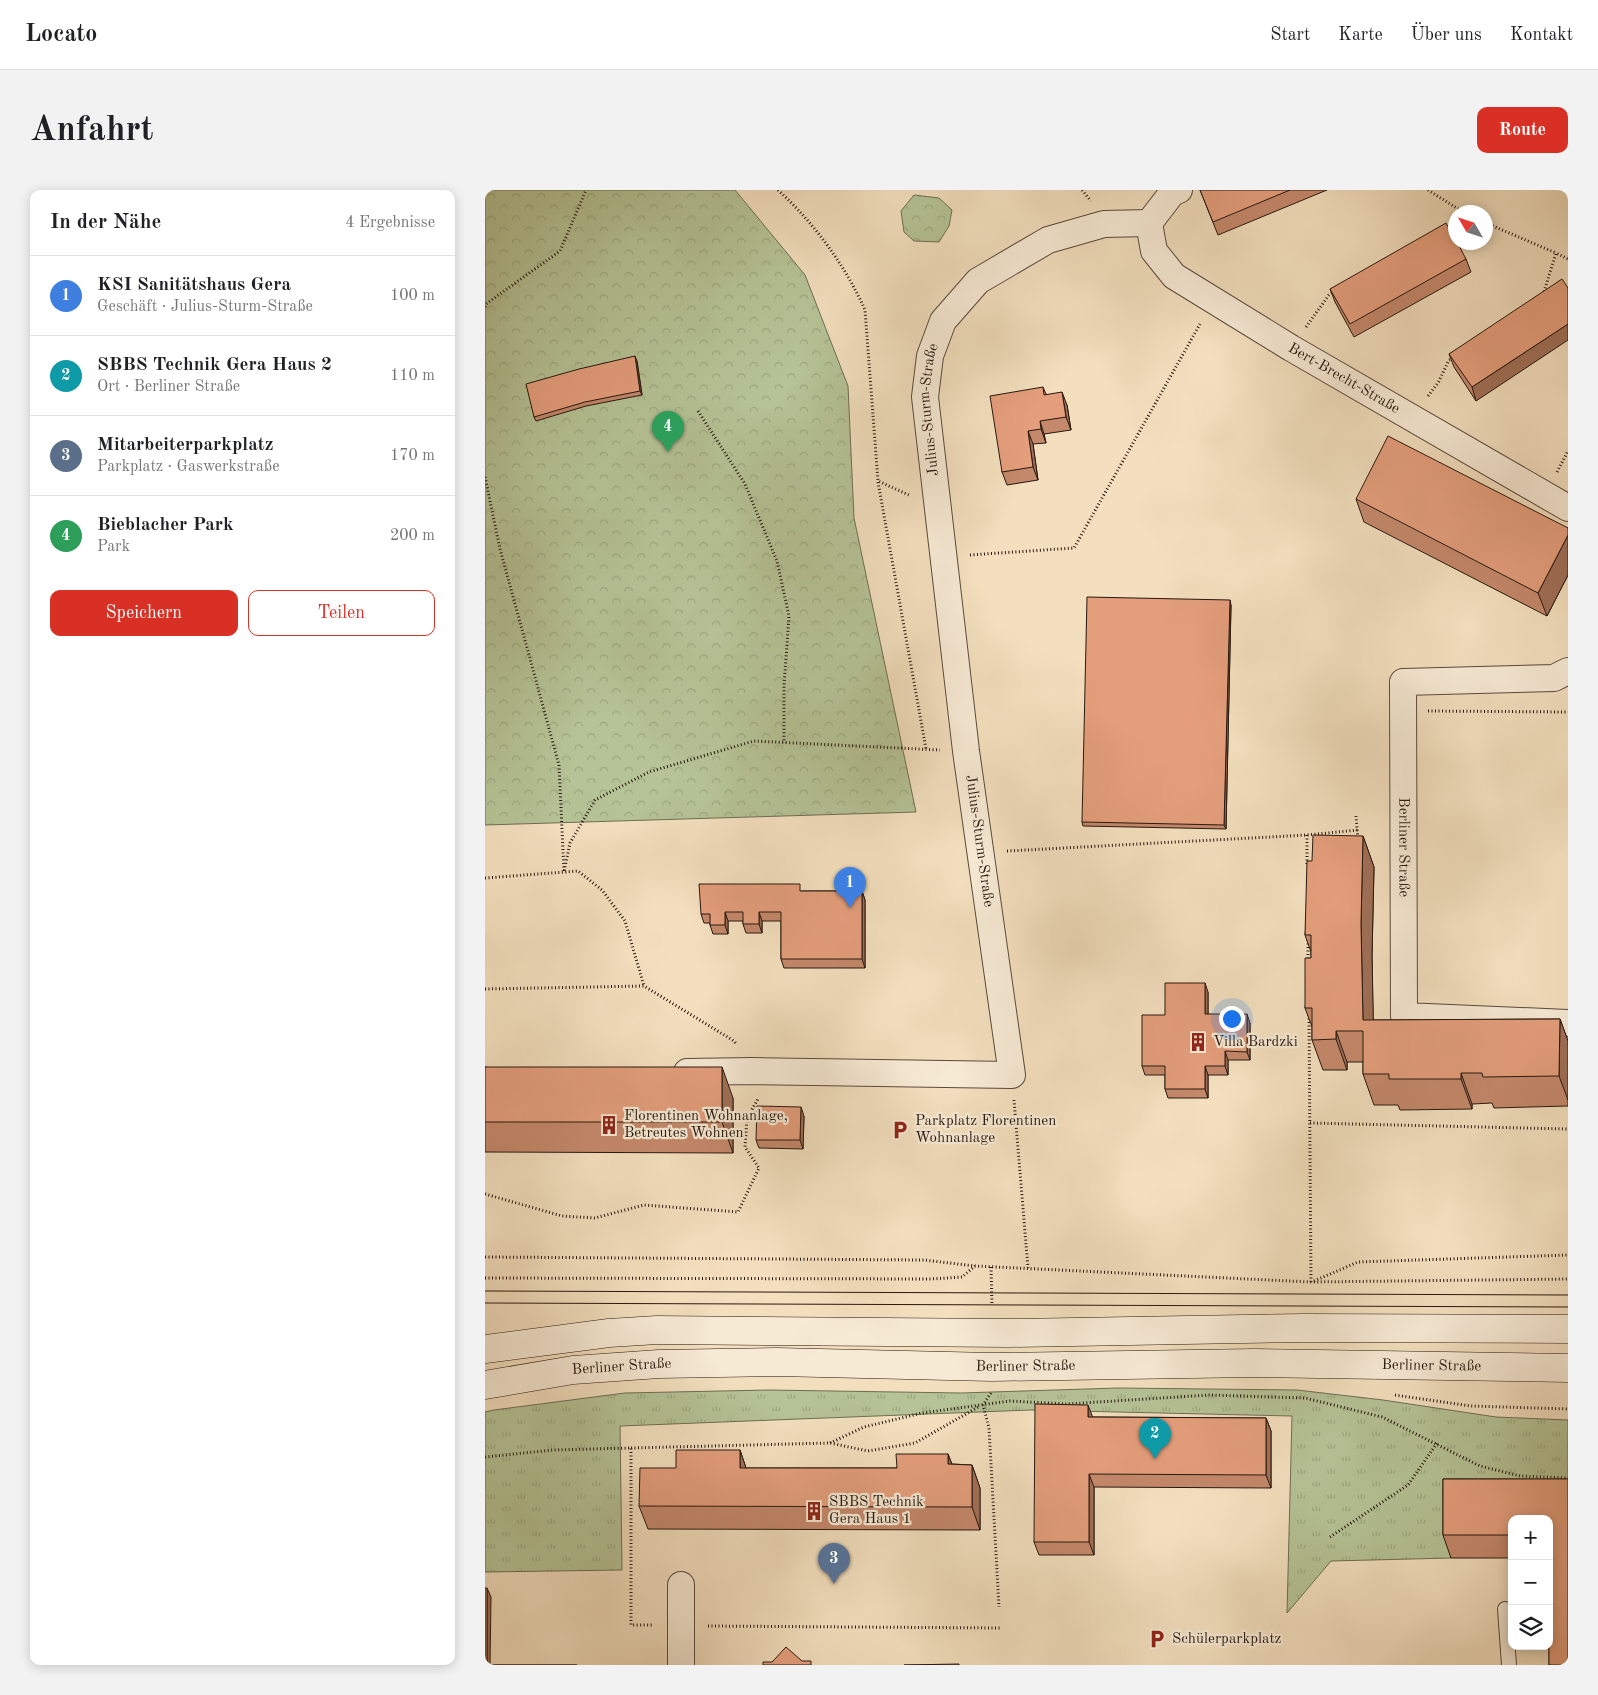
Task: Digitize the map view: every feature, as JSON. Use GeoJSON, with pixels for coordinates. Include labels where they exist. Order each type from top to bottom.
{"type":"FeatureCollection","features":[{"type":"Feature","properties":{"kind":"main road"},"geometry":{"type":"LineString","coordinates":[[485,1350],[609,1333],[657,1330],[1009,1333],[1303,1328],[1568,1329]]}},
{"type":"Feature","properties":{"kind":"main road","name":"Berliner Straße"},"geometry":{"type":"LineString","coordinates":[[485,1385],[573,1370],[678,1364],[777,1362],[992,1367],[1254,1362],[1568,1368]]}},
{"type":"Feature","properties":{"kind":"street"},"geometry":{"type":"LineString","coordinates":[[1149,223],[1173,194],[1179,190]]}},
{"type":"Feature","properties":{"kind":"street","name":"Bert-Brecht-Straße"},"geometry":{"type":"LineString","coordinates":[[1149,223],[1154,251],[1174,276],[1291,348],[1568,508]]}},
{"type":"Feature","properties":{"kind":"street","name":"Julius-Sturm-Straße"},"geometry":{"type":"LineString","coordinates":[[1012,1075],[967,751],[925,397],[930,356],[943,321],[978,281],[1048,240],[1105,224],[1149,223]]}},
{"type":"Feature","properties":{"kind":"street","name":"Berliner Straße"},"geometry":{"type":"LineString","coordinates":[[1568,671],[1554,678],[1403,682],[1404,1016],[1568,1023]]}},
{"type":"Feature","properties":{"kind":"street"},"geometry":{"type":"LineString","coordinates":[[664,1073],[753,1071],[1012,1075]]}},
{"type":"Feature","properties":{"kind":"street"},"geometry":{"type":"LineString","coordinates":[[681,1585],[681,1665]]}},
{"type":"Feature","properties":{"kind":"lane"},"geometry":{"type":"LineString","coordinates":[[1505,1608],[1509,1665]]}},
{"type":"Feature","properties":{"kind":"path"},"geometry":{"type":"LineString","coordinates":[[485,306],[560,251],[585,190]]}},
{"type":"Feature","properties":{"kind":"path"},"geometry":{"type":"LineString","coordinates":[[778,190],[825,241],[865,310],[878,481],[926,749]]}},
{"type":"Feature","properties":{"kind":"path"},"geometry":{"type":"LineString","coordinates":[[1428,190],[1452,205]]}},
{"type":"Feature","properties":{"kind":"path"},"geometry":{"type":"LineString","coordinates":[[1493,227],[1568,258]]}},
{"type":"Feature","properties":{"kind":"path"},"geometry":{"type":"LineString","coordinates":[[1439,233],[1448,228]]}},
{"type":"Feature","properties":{"kind":"path"},"geometry":{"type":"LineString","coordinates":[[1541,301],[1556,253]]}},
{"type":"Feature","properties":{"kind":"path"},"geometry":{"type":"LineString","coordinates":[[1291,348],[1329,295],[1337,290]]}},
{"type":"Feature","properties":{"kind":"path"},"geometry":{"type":"LineString","coordinates":[[944,556],[1074,548],[1213,300]]}},
{"type":"Feature","properties":{"kind":"path"},"geometry":{"type":"LineString","coordinates":[[1413,418],[1438,382],[1449,360],[1458,355]]}},
{"type":"Feature","properties":{"kind":"path"},"geometry":{"type":"LineString","coordinates":[[698,411],[745,484],[777,561],[789,616],[784,686],[784,743]]}},
{"type":"Feature","properties":{"kind":"path"},"geometry":{"type":"LineString","coordinates":[[485,477],[500,549],[559,764],[564,872]]}},
{"type":"Feature","properties":{"kind":"path"},"geometry":{"type":"LineString","coordinates":[[878,481],[938,509]]}},
{"type":"Feature","properties":{"kind":"path"},"geometry":{"type":"LineString","coordinates":[[1403,711],[1568,712]]}},
{"type":"Feature","properties":{"kind":"path"},"geometry":{"type":"LineString","coordinates":[[564,872],[571,843],[595,800],[649,772],[754,741],[967,751]]}},
{"type":"Feature","properties":{"kind":"path"},"geometry":{"type":"LineString","coordinates":[[1356,816],[1358,844]]}},
{"type":"Feature","properties":{"kind":"path"},"geometry":{"type":"LineString","coordinates":[[981,853],[1307,835],[1358,830]]}},
{"type":"Feature","properties":{"kind":"path"},"geometry":{"type":"LineString","coordinates":[[1307,835],[1307,873]]}},
{"type":"Feature","properties":{"kind":"path"},"geometry":{"type":"LineString","coordinates":[[1307,863],[1316,864]]}},
{"type":"Feature","properties":{"kind":"path"},"geometry":{"type":"LineString","coordinates":[[485,878],[577,871],[602,890],[625,921],[644,986]]}},
{"type":"Feature","properties":{"kind":"path"},"geometry":{"type":"LineString","coordinates":[[1308,933],[1308,963]]}},
{"type":"Feature","properties":{"kind":"path"},"geometry":{"type":"LineString","coordinates":[[485,989],[644,986],[734,1041],[753,1071],[758,1098],[747,1118],[745,1147],[759,1168],[738,1212],[644,1205],[595,1218],[562,1216],[485,1194]]}},
{"type":"Feature","properties":{"kind":"path"},"geometry":{"type":"LineString","coordinates":[[1309,1013],[1311,1282]]}},
{"type":"Feature","properties":{"kind":"path"},"geometry":{"type":"LineString","coordinates":[[1012,1075],[1027,1269]]}},
{"type":"Feature","properties":{"kind":"path"},"geometry":{"type":"LineString","coordinates":[[1310,1123],[1568,1129]]}},
{"type":"Feature","properties":{"kind":"path"},"geometry":{"type":"LineString","coordinates":[[1311,1282],[1358,1262],[1568,1255]]}},
{"type":"Feature","properties":{"kind":"path"},"geometry":{"type":"LineString","coordinates":[[485,1257],[925,1260],[975,1266],[1027,1269],[1311,1282],[1568,1279]]}},
{"type":"Feature","properties":{"kind":"path"},"geometry":{"type":"LineString","coordinates":[[485,1278],[931,1279],[962,1277],[975,1266]]}},
{"type":"Feature","properties":{"kind":"path"},"geometry":{"type":"LineString","coordinates":[[830,1443],[864,1427],[883,1422],[922,1413],[1010,1401],[1067,1404],[1209,1395],[1305,1398],[1382,1417],[1480,1466],[1520,1476],[1568,1478]]}},
{"type":"Feature","properties":{"kind":"path"},"geometry":{"type":"LineString","coordinates":[[1067,1404],[1067,1411]]}},
{"type":"Feature","properties":{"kind":"path"},"geometry":{"type":"LineString","coordinates":[[485,1457],[553,1450],[830,1443],[868,1451],[915,1443],[983,1405]]}},
{"type":"Feature","properties":{"kind":"path"},"geometry":{"type":"LineString","coordinates":[[989,1428],[999,1607]]}},
{"type":"Feature","properties":{"kind":"path"},"geometry":{"type":"LineString","coordinates":[[1330,1537],[1408,1485],[1437,1443]]}},
{"type":"Feature","properties":{"kind":"path"},"geometry":{"type":"LineString","coordinates":[[712,1455],[713,1446]]}},
{"type":"Feature","properties":{"kind":"path"},"geometry":{"type":"LineString","coordinates":[[631,1448],[631,1625],[1003,1628]]}},
{"type":"Feature","properties":{"kind":"green space"},"geometry":{"type":"Polygon","coordinates":[[[485,190],[735,190],[805,275],[848,386],[854,518],[916,812],[485,825],[485,190]]]}},
{"type":"Feature","properties":{"kind":"green space"},"geometry":{"type":"Polygon","coordinates":[[[914,195],[939,198],[952,210],[949,226],[939,242],[914,241],[904,232],[901,211],[914,195]]]}},
{"type":"Feature","properties":{"kind":"green space"},"geometry":{"type":"Polygon","coordinates":[[[1118,1388],[1297,1390],[1383,1400],[1496,1417],[1568,1420],[1568,1503],[1452,1503],[1451,1558],[1331,1561],[1287,1613],[1292,1416],[1030,1410],[620,1426],[622,1570],[485,1572],[485,1412],[625,1393],[769,1390],[961,1393],[1118,1388]]]}},
{"type":"Feature","properties":{"kind":"building"},"geometry":{"type":"Polygon","coordinates":[[[1200,190],[1290,190],[1213,222],[1200,190]]]}},
{"type":"Feature","properties":{"kind":"building"},"geometry":{"type":"Polygon","coordinates":[[[1446,223],[1448,227],[1448,250],[1461,250],[1466,259],[1350,324],[1330,289],[1446,223]]]}},
{"type":"Feature","properties":{"kind":"building"},"geometry":{"type":"Polygon","coordinates":[[[1562,279],[1568,288],[1568,324],[1472,387],[1449,354],[1562,279]]]}},
{"type":"Feature","properties":{"kind":"building"},"geometry":{"type":"Polygon","coordinates":[[[635,356],[640,391],[585,402],[534,417],[526,384],[635,356]]]}},
{"type":"Feature","properties":{"kind":"building"},"geometry":{"type":"Polygon","coordinates":[[[1043,387],[1044,395],[1062,392],[1066,417],[1040,421],[1041,429],[1028,431],[1033,467],[1002,472],[990,396],[1043,387]]]}},
{"type":"Feature","properties":{"kind":"building"},"geometry":{"type":"Polygon","coordinates":[[[1388,436],[1568,528],[1568,535],[1538,593],[1356,499],[1388,436]]]}},
{"type":"Feature","properties":{"kind":"building"},"geometry":{"type":"Polygon","coordinates":[[[1087,597],[1230,600],[1224,825],[1082,822],[1087,597]]]}},
{"type":"Feature","properties":{"kind":"building"},"geometry":{"type":"Polygon","coordinates":[[[1313,835],[1363,836],[1361,924],[1363,1020],[1560,1019],[1559,1076],[1483,1077],[1482,1073],[1461,1073],[1461,1079],[1389,1079],[1389,1074],[1363,1074],[1363,1031],[1336,1031],[1336,1039],[1312,1040],[1312,1008],[1305,1008],[1305,958],[1311,958],[1311,935],[1305,935],[1307,861],[1312,861],[1313,835]]]}},
{"type":"Feature","properties":{"kind":"building"},"geometry":{"type":"Polygon","coordinates":[[[699,884],[800,884],[800,891],[862,891],[862,959],[781,959],[781,912],[759,912],[759,924],[743,924],[743,912],[725,912],[725,925],[710,925],[710,914],[701,914],[699,884]]]}},
{"type":"Feature","properties":{"kind":"building","name":"Villa Bardzki"},"geometry":{"type":"Polygon","coordinates":[[[1165,983],[1205,983],[1205,1014],[1247,1014],[1247,1052],[1225,1051],[1225,1066],[1205,1066],[1205,1089],[1165,1089],[1165,1066],[1142,1066],[1142,1015],[1165,1015],[1165,983]]]}},
{"type":"Feature","properties":{"kind":"building"},"geometry":{"type":"Polygon","coordinates":[[[485,1067],[722,1067],[722,1122],[485,1122],[485,1067]]]}},
{"type":"Feature","properties":{"kind":"building"},"geometry":{"type":"Polygon","coordinates":[[[757,1106],[801,1107],[800,1140],[756,1140],[757,1106]]]}},
{"type":"Feature","properties":{"kind":"building"},"geometry":{"type":"Polygon","coordinates":[[[1035,1404],[1088,1405],[1088,1417],[1266,1418],[1266,1475],[1089,1474],[1089,1542],[1034,1542],[1035,1404]]]}},
{"type":"Feature","properties":{"kind":"building"},"geometry":{"type":"Polygon","coordinates":[[[676,1450],[740,1450],[740,1468],[897,1468],[896,1454],[948,1454],[948,1464],[972,1465],[972,1507],[639,1506],[640,1468],[676,1468],[676,1450]]]}},
{"type":"Feature","properties":{"kind":"building"},"geometry":{"type":"Polygon","coordinates":[[[1443,1479],[1568,1479],[1568,1665],[1549,1665],[1549,1650],[1553,1650],[1553,1515],[1508,1515],[1508,1535],[1443,1535],[1443,1479]]]}},
{"type":"Feature","properties":{"kind":"building"},"geometry":{"type":"Polygon","coordinates":[[[485,1588],[487,1588],[487,1665],[485,1665],[485,1588]]]}},
{"type":"Feature","properties":{"kind":"building"},"geometry":{"type":"Polygon","coordinates":[[[786,1647],[802,1661],[811,1661],[811,1665],[763,1665],[763,1662],[772,1662],[786,1647]]]}},
{"type":"Feature","properties":{"kind":"building"},"geometry":{"type":"Polygon","coordinates":[[[959,1664],[959,1665],[904,1665],[959,1664]]]}},
{"type":"Feature","properties":{"kind":"tram line"},"geometry":{"type":"LineString","coordinates":[[485,1291],[1568,1295]]}},
{"type":"Feature","properties":{"kind":"tram line"},"geometry":{"type":"LineString","coordinates":[[485,1303],[1568,1307]]}},
{"type":"Feature","properties":{"kind":"place","name":"Bieblacher Park"},"geometry":{"type":"Point","coordinates":[668,452]}},
{"type":"Feature","properties":{"kind":"place","name":"KSI Sanitätshaus Gera"},"geometry":{"type":"Point","coordinates":[850,908]}},
{"type":"Feature","properties":{"kind":"place","name":"Villa Bardzki"},"geometry":{"type":"Point","coordinates":[1198,1042]}},
{"type":"Feature","properties":{"kind":"place","name":"Florentinen Wohnanlage, Betreutes Wohnen"},"geometry":{"type":"Point","coordinates":[609,1125]}},
{"type":"Feature","properties":{"kind":"place","name":"Parkplatz Florentinen Wohnanlage"},"geometry":{"type":"Point","coordinates":[900,1130]}},
{"type":"Feature","properties":{"kind":"place","name":"SBBS Technik Gera Haus 2"},"geometry":{"type":"Point","coordinates":[1155,1459]}},
{"type":"Feature","properties":{"kind":"place","name":"SBBS Technik Gera Haus 1"},"geometry":{"type":"Point","coordinates":[814,1511]}},
{"type":"Feature","properties":{"kind":"place","name":"Mitarbeiterparkplatz"},"geometry":{"type":"Point","coordinates":[834,1584]}},
{"type":"Feature","properties":{"kind":"place","name":"Schülerparkplatz"},"geometry":{"type":"Point","coordinates":[1157,1639]}}]}
